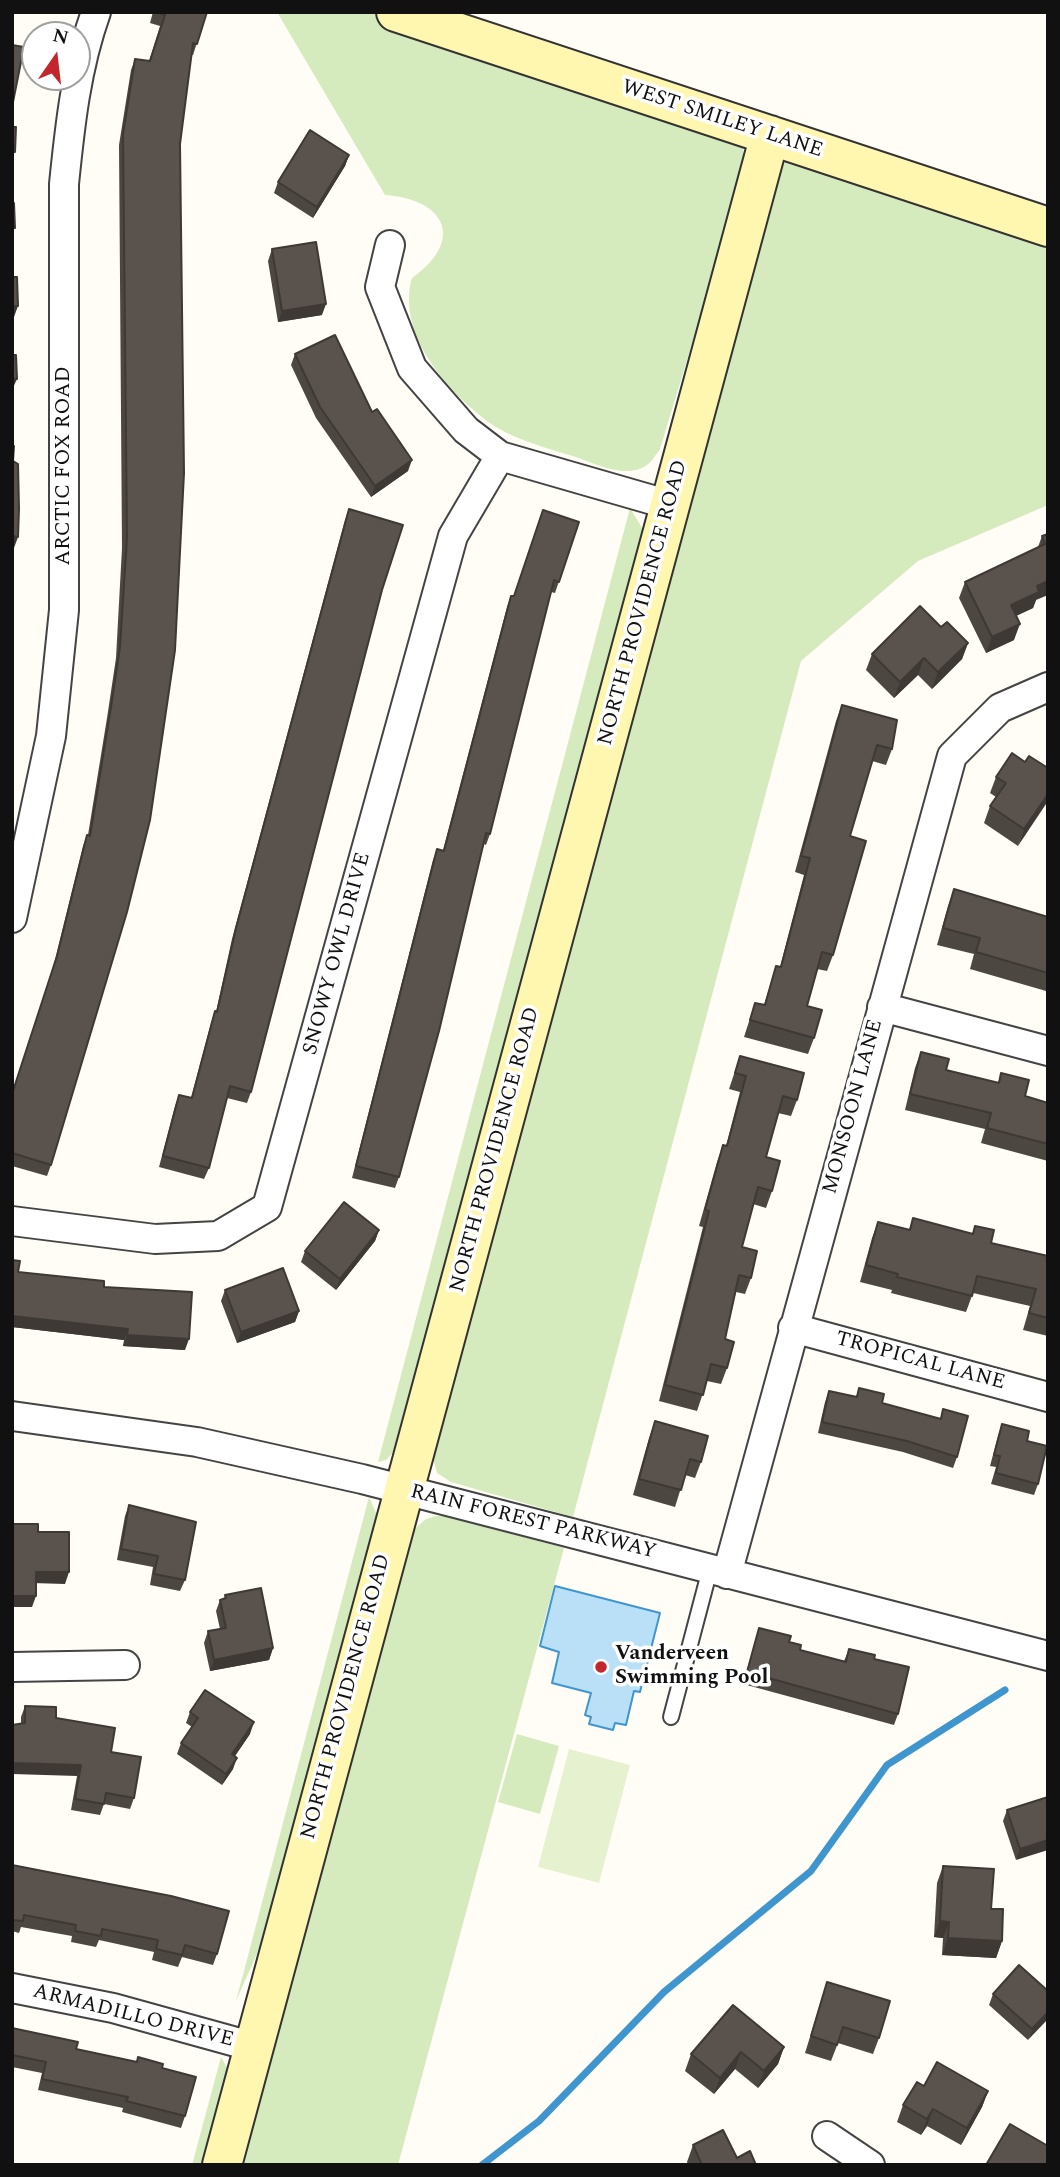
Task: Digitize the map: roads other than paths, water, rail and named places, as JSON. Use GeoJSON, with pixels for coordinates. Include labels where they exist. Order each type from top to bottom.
{"type":"FeatureCollection","features":[{"type":"Feature","properties":{"kind":"street","name":"ARCTIC FOX ROAD"},"geometry":{"type":"LineString","coordinates":[[12,918],[51,736],[64,610],[64,184],[72,113],[85,45],[96,12]]}},
{"type":"Feature","properties":{"kind":"street","name":"WEST SMILEY LANE"},"geometry":{"type":"LineString","coordinates":[[396,12],[1048,227]]}},
{"type":"Feature","properties":{"kind":"street","name":"NORTH PROVIDENCE ROAD"},"geometry":{"type":"LineString","coordinates":[[222,2165],[770,135]]}},
{"type":"Feature","properties":{"kind":"street"},"geometry":{"type":"LineString","coordinates":[[390,246],[380,287],[412,368],[466,430],[500,456],[670,505]]}},
{"type":"Feature","properties":{"kind":"street","name":"SNOWY OWL DRIVE"},"geometry":{"type":"LineString","coordinates":[[12,1222],[155,1239],[218,1236],[267,1207],[453,536],[500,456]]}},
{"type":"Feature","properties":{"kind":"street","name":"MONSOON LANE"},"geometry":{"type":"LineString","coordinates":[[719,1572],[793,1328],[952,756],[1000,708],[1048,687]]}},
{"type":"Feature","properties":{"kind":"street"},"geometry":{"type":"LineString","coordinates":[[882,1007],[1048,1051]]}},
{"type":"Feature","properties":{"kind":"street","name":"TROPICAL LANE"},"geometry":{"type":"LineString","coordinates":[[793,1328],[1048,1397]]}},
{"type":"Feature","properties":{"kind":"street","name":"RAIN FOREST PARKWAY"},"geometry":{"type":"LineString","coordinates":[[12,1416],[197,1442],[404,1490],[1048,1657]]}},
{"type":"Feature","properties":{"kind":"street"},"geometry":{"type":"LineString","coordinates":[[12,1667],[125,1665]]}},
{"type":"Feature","properties":{"kind":"street","name":"ARMADILLO DRIVE"},"geometry":{"type":"LineString","coordinates":[[12,1988],[113,2008],[254,2047]]}},
{"type":"Feature","properties":{"kind":"street"},"geometry":{"type":"LineString","coordinates":[[827,2136],[870,2165]]}},
{"type":"Feature","properties":{"kind":"lane"},"geometry":{"type":"LineString","coordinates":[[671,1717],[719,1572]]}},
{"type":"Feature","properties":{"kind":"water","name":"Vanderveen Swimming Pool"},"geometry":{"type":"Polygon","coordinates":[[[555,1586],[660,1613],[640,1692],[634,1691],[626,1725],[615,1723],[613,1730],[589,1724],[591,1717],[585,1715],[591,1693],[552,1683],[559,1652],[540,1646],[555,1586]]]}},
{"type":"Feature","properties":{"kind":"waterway"},"geometry":{"type":"LineString","coordinates":[[482,2165],[539,2121],[664,1992],[811,1871],[887,1765],[1005,1690]]}},
{"type":"Feature","properties":{"kind":"place","name":"Vanderveen Swimming Pool"},"geometry":{"type":"Point","coordinates":[601,1667]}}]}
